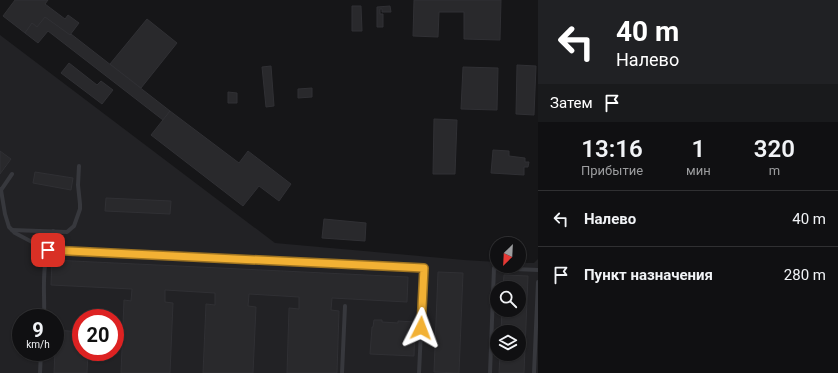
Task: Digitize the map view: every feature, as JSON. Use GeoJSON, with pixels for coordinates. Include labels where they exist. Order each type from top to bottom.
{"type":"FeatureCollection","features":[{"type":"Feature","properties":{"kind":"lane"},"geometry":{"type":"LineString","coordinates":[[12,230],[68,232],[74,226],[80,210],[78,185],[79,166]]}},
{"type":"Feature","properties":{"kind":"lane"},"geometry":{"type":"LineString","coordinates":[[12,174],[0,190],[9,227],[15,233],[34,243],[46,259]]}},
{"type":"Feature","properties":{"kind":"lane"},"geometry":{"type":"LineString","coordinates":[[45,309],[44,286],[46,259],[53,231]]}},
{"type":"Feature","properties":{"kind":"lane"},"geometry":{"type":"LineString","coordinates":[[38,249],[424,268],[420,373]]}},
{"type":"Feature","properties":{"kind":"lane"},"geometry":{"type":"LineString","coordinates":[[490,373],[494,268],[538,270]]}},
{"type":"Feature","properties":{"kind":"lane"},"geometry":{"type":"LineString","coordinates":[[534,373],[538,282]]}},
{"type":"Feature","properties":{"kind":"lane"},"geometry":{"type":"LineString","coordinates":[[342,373],[345,306]]}},
{"type":"Feature","properties":{"kind":"lane"},"geometry":{"type":"LineString","coordinates":[[40,373],[41,361]]}},
{"type":"Feature","properties":{"kind":"shaded area"},"geometry":{"type":"Polygon","coordinates":[[[0,35],[275,243],[490,262],[490,273],[526,273],[526,263],[534,263],[538,259],[538,373],[0,373],[0,35]]]}},
{"type":"Feature","properties":{"kind":"building"},"geometry":{"type":"Polygon","coordinates":[[[15,0],[48,0],[45,4],[65,19],[68,15],[79,23],[70,35],[45,17],[37,27],[32,23],[25,33],[3,16],[15,0]]]}},
{"type":"Feature","properties":{"kind":"building"},"geometry":{"type":"Polygon","coordinates":[[[414,0],[501,0],[500,40],[464,39],[464,12],[439,12],[438,37],[413,36],[414,0]]]}},
{"type":"Feature","properties":{"kind":"building"},"geometry":{"type":"Polygon","coordinates":[[[352,6],[361,6],[362,31],[352,31],[352,6]]]}},
{"type":"Feature","properties":{"kind":"building"},"geometry":{"type":"Polygon","coordinates":[[[390,6],[391,12],[382,12],[382,9],[380,9],[380,14],[383,14],[383,27],[377,27],[377,7],[390,6]]]}},
{"type":"Feature","properties":{"kind":"building"},"geometry":{"type":"Polygon","coordinates":[[[45,17],[70,35],[71,34],[170,111],[163,120],[48,31],[38,43],[25,33],[32,23],[37,27],[45,17]]]}},
{"type":"Feature","properties":{"kind":"building"},"geometry":{"type":"Polygon","coordinates":[[[147,19],[177,43],[141,88],[110,64],[147,19]]]}},
{"type":"Feature","properties":{"kind":"building"},"geometry":{"type":"Polygon","coordinates":[[[69,63],[97,85],[101,81],[113,90],[102,104],[61,73],[69,63]]]}},
{"type":"Feature","properties":{"kind":"building"},"geometry":{"type":"Polygon","coordinates":[[[517,65],[536,66],[534,115],[516,114],[517,65]]]}},
{"type":"Feature","properties":{"kind":"building"},"geometry":{"type":"Polygon","coordinates":[[[271,66],[274,106],[266,107],[262,67],[271,66]]]}},
{"type":"Feature","properties":{"kind":"building"},"geometry":{"type":"Polygon","coordinates":[[[463,67],[498,68],[497,110],[461,109],[463,67]]]}},
{"type":"Feature","properties":{"kind":"building"},"geometry":{"type":"Polygon","coordinates":[[[312,88],[312,97],[298,98],[298,89],[312,88]]]}},
{"type":"Feature","properties":{"kind":"building"},"geometry":{"type":"Polygon","coordinates":[[[228,92],[237,93],[237,103],[228,103],[228,92]]]}},
{"type":"Feature","properties":{"kind":"building"},"geometry":{"type":"Polygon","coordinates":[[[170,111],[239,163],[248,151],[291,184],[279,201],[259,186],[243,206],[151,135],[170,111]]]}},
{"type":"Feature","properties":{"kind":"building"},"geometry":{"type":"Polygon","coordinates":[[[434,119],[457,120],[455,174],[433,174],[434,119]]]}},
{"type":"Feature","properties":{"kind":"building"},"geometry":{"type":"Polygon","coordinates":[[[493,150],[509,151],[509,156],[525,158],[525,162],[529,162],[528,167],[524,167],[524,175],[491,173],[493,150]]]}},
{"type":"Feature","properties":{"kind":"building"},"geometry":{"type":"Polygon","coordinates":[[[0,151],[11,159],[0,174],[0,151]]]}},
{"type":"Feature","properties":{"kind":"building"},"geometry":{"type":"Polygon","coordinates":[[[35,172],[73,178],[71,190],[33,183],[35,172]]]}},
{"type":"Feature","properties":{"kind":"building"},"geometry":{"type":"Polygon","coordinates":[[[106,198],[171,201],[170,214],[105,211],[106,198]]]}},
{"type":"Feature","properties":{"kind":"building"},"geometry":{"type":"Polygon","coordinates":[[[324,219],[366,223],[365,241],[322,238],[324,219]]]}},
{"type":"Feature","properties":{"kind":"building"},"geometry":{"type":"Polygon","coordinates":[[[52,260],[408,277],[407,302],[332,298],[331,310],[339,311],[337,373],[287,373],[289,308],[299,309],[299,297],[249,294],[248,306],[256,307],[253,373],[203,373],[206,304],[215,305],[215,293],[165,290],[165,302],[173,303],[170,373],[121,373],[121,361],[124,361],[124,300],[131,301],[132,289],[51,285],[52,260]]]}},
{"type":"Feature","properties":{"kind":"building"},"geometry":{"type":"Polygon","coordinates":[[[438,272],[463,273],[459,373],[434,372],[438,272]]]}},
{"type":"Feature","properties":{"kind":"building"},"geometry":{"type":"Polygon","coordinates":[[[504,275],[528,276],[526,325],[501,325],[502,317],[526,317],[526,281],[504,281],[504,275]]]}},
{"type":"Feature","properties":{"kind":"building"},"geometry":{"type":"Polygon","coordinates":[[[374,320],[398,323],[398,321],[415,322],[414,356],[370,354],[374,320]]]}},
{"type":"Feature","properties":{"kind":"building"},"geometry":{"type":"Polygon","coordinates":[[[64,331],[72,331],[72,361],[88,361],[87,373],[54,373],[55,361],[64,361],[64,331]]]}},
{"type":"Feature","properties":{"kind":"building"},"geometry":{"type":"Polygon","coordinates":[[[500,361],[524,361],[524,373],[499,373],[500,361]]]}},
{"type":"Feature","properties":{"kind":"route"},"geometry":{"type":"LineString","coordinates":[[48,250],[424,268],[421,328]]}}]}
